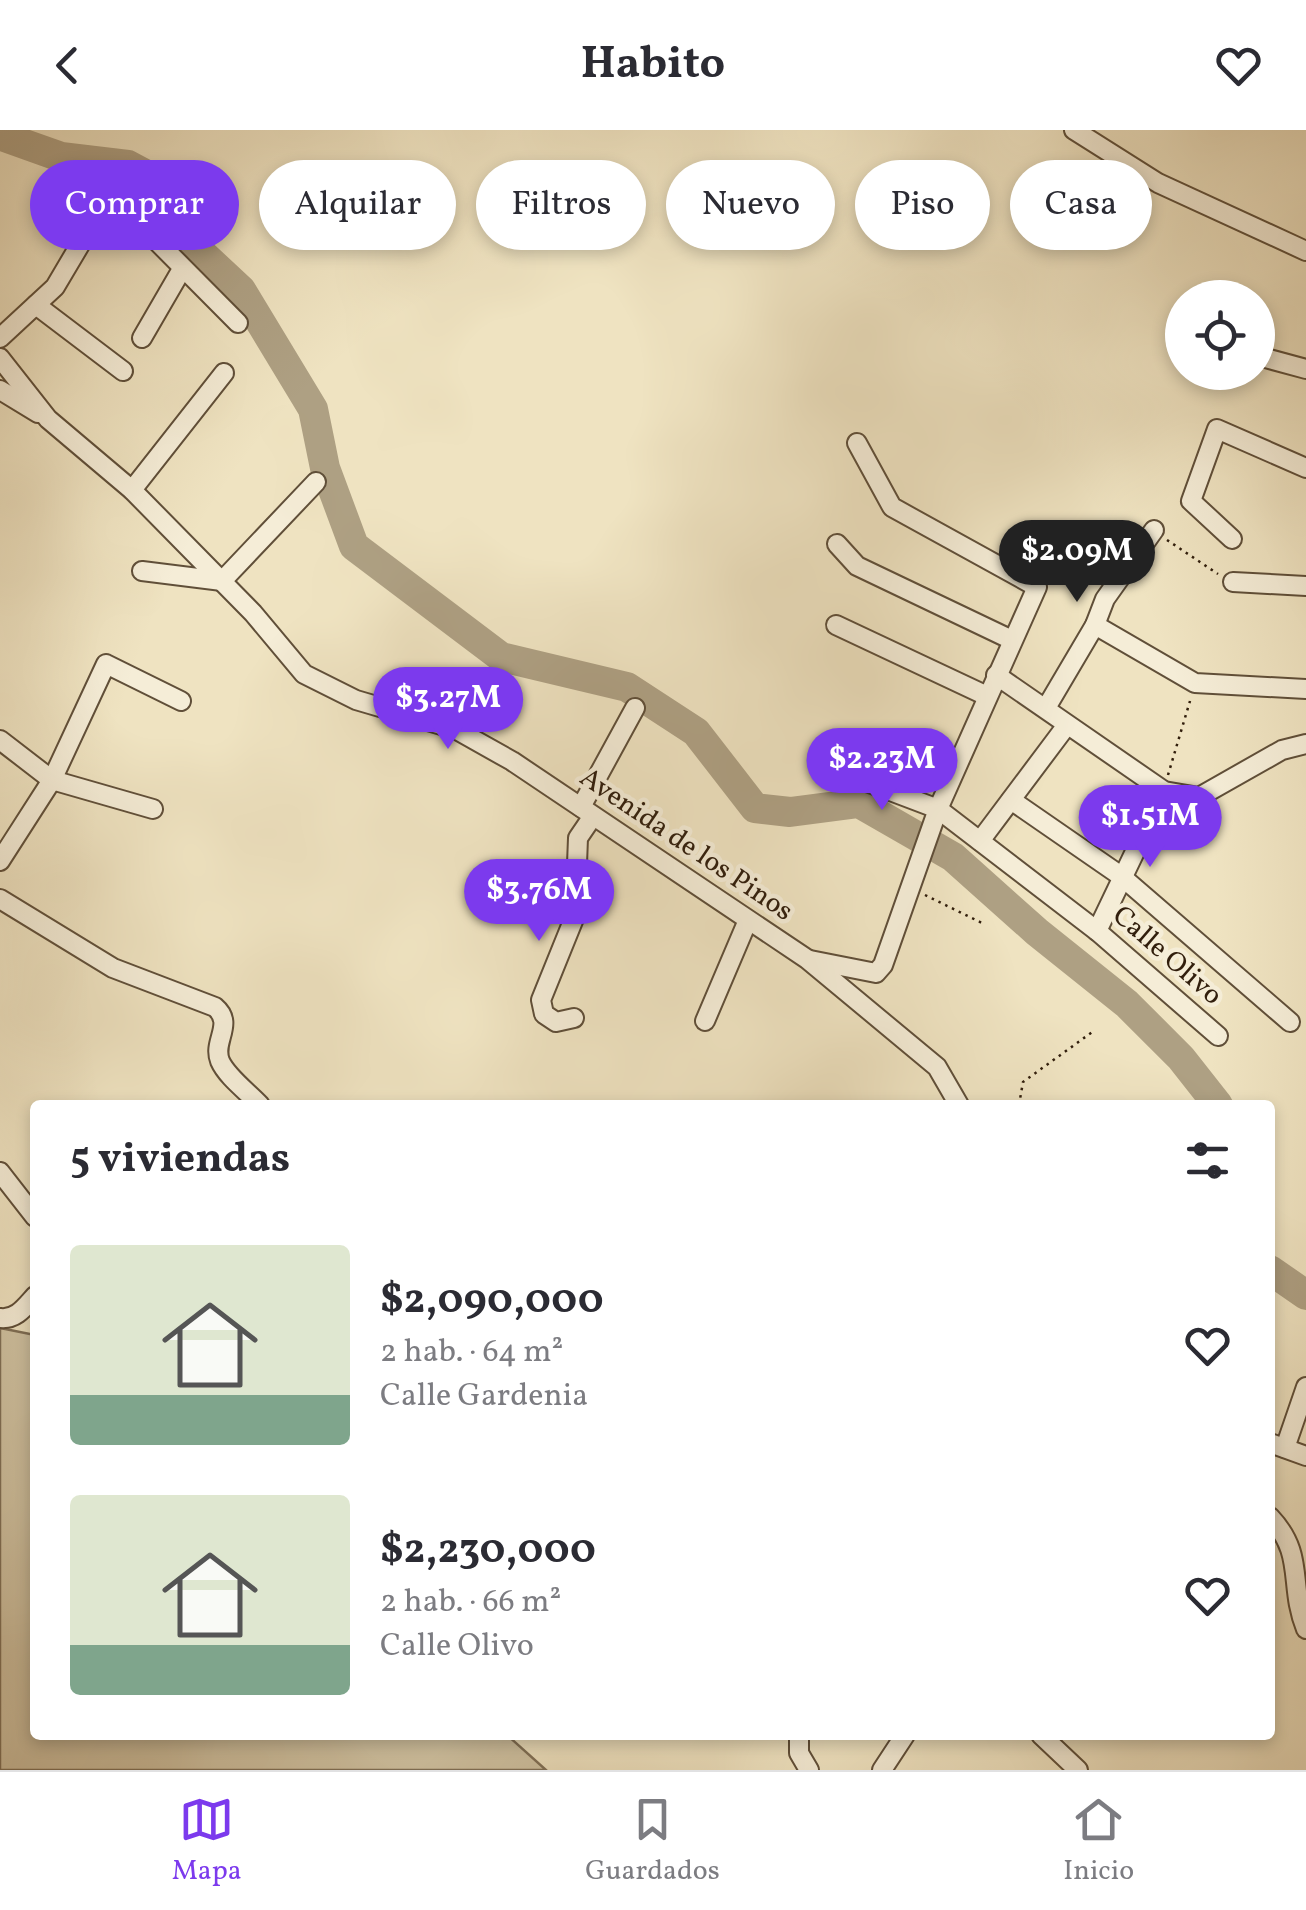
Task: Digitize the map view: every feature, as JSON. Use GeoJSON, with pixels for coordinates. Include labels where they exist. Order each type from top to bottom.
{"type":"FeatureCollection","features":[{"type":"Feature","properties":{"kind":"street"},"geometry":{"type":"LineString","coordinates":[[1074,130],[1158,183],[1306,251]]}},
{"type":"Feature","properties":{"kind":"street"},"geometry":{"type":"LineString","coordinates":[[0,338],[55,287],[110,194],[238,323]]}},
{"type":"Feature","properties":{"kind":"street"},"geometry":{"type":"LineString","coordinates":[[142,338],[182,269]]}},
{"type":"Feature","properties":{"kind":"street"},"geometry":{"type":"LineString","coordinates":[[36,305],[123,370]]}},
{"type":"Feature","properties":{"kind":"street","name":"Avenida de los Pinos"},"geometry":{"type":"LineString","coordinates":[[0,358],[48,419],[132,490],[254,613],[304,674],[356,700],[455,729],[512,761],[808,959],[936,1067],[956,1100]]}},
{"type":"Feature","properties":{"kind":"street"},"geometry":{"type":"LineString","coordinates":[[1275,361],[1306,369]]}},
{"type":"Feature","properties":{"kind":"street"},"geometry":{"type":"LineString","coordinates":[[132,490],[224,373]]}},
{"type":"Feature","properties":{"kind":"street"},"geometry":{"type":"LineString","coordinates":[[0,390],[48,419]]}},
{"type":"Feature","properties":{"kind":"street"},"geometry":{"type":"LineString","coordinates":[[1232,539],[1191,501],[1217,429],[1305,464]]}},
{"type":"Feature","properties":{"kind":"street"},"geometry":{"type":"LineString","coordinates":[[808,959],[876,973],[883,965],[939,806],[1037,588],[892,507],[857,443]]}},
{"type":"Feature","properties":{"kind":"street"},"geometry":{"type":"LineString","coordinates":[[142,571],[222,581],[316,482]]}},
{"type":"Feature","properties":{"kind":"street"},"geometry":{"type":"LineString","coordinates":[[1046,708],[1105,600],[1154,530]]}},
{"type":"Feature","properties":{"kind":"street"},"geometry":{"type":"LineString","coordinates":[[837,544],[857,566],[1012,640]]}},
{"type":"Feature","properties":{"kind":"street"},"geometry":{"type":"LineString","coordinates":[[1233,582],[1306,586]]}},
{"type":"Feature","properties":{"kind":"street"},"geometry":{"type":"LineString","coordinates":[[1095,624],[1195,684],[1306,689]]}},
{"type":"Feature","properties":{"kind":"street"},"geometry":{"type":"LineString","coordinates":[[836,625],[987,696]]}},
{"type":"Feature","properties":{"kind":"street"},"geometry":{"type":"LineString","coordinates":[[0,861],[52,780],[106,664],[181,700]]}},
{"type":"Feature","properties":{"kind":"street"},"geometry":{"type":"LineString","coordinates":[[996,675],[1164,791],[1199,796],[1282,750],[1306,744]]}},
{"type":"Feature","properties":{"kind":"street"},"geometry":{"type":"LineString","coordinates":[[574,1018],[556,1022],[544,1014],[541,1000],[574,916],[578,838],[635,708]]}},
{"type":"Feature","properties":{"kind":"street"},"geometry":{"type":"LineString","coordinates":[[980,841],[1067,725]]}},
{"type":"Feature","properties":{"kind":"street"},"geometry":{"type":"LineString","coordinates":[[0,740],[52,780],[152,809]]}},
{"type":"Feature","properties":{"kind":"street","name":"Calle Olivo"},"geometry":{"type":"LineString","coordinates":[[843,773],[939,806],[1097,931],[1218,1036]]}},
{"type":"Feature","properties":{"kind":"street"},"geometry":{"type":"LineString","coordinates":[[1097,931],[1164,791]]}},
{"type":"Feature","properties":{"kind":"street"},"geometry":{"type":"LineString","coordinates":[[1011,800],[1121,876],[1290,1022]]}},
{"type":"Feature","properties":{"kind":"street"},"geometry":{"type":"LineString","coordinates":[[0,899],[113,968],[215,1008],[225,1021],[221,1064],[255,1100]]}},
{"type":"Feature","properties":{"kind":"street"},"geometry":{"type":"LineString","coordinates":[[705,1022],[748,920]]}},
{"type":"Feature","properties":{"kind":"street"},"geometry":{"type":"LineString","coordinates":[[0,1172],[30,1210]]}},
{"type":"Feature","properties":{"kind":"street"},"geometry":{"type":"LineString","coordinates":[[4,1318],[20,1312],[30,1301]]}},
{"type":"Feature","properties":{"kind":"street"},"geometry":{"type":"LineString","coordinates":[[1306,1387],[1277,1445],[1306,1456]]}},
{"type":"Feature","properties":{"kind":"street"},"geometry":{"type":"LineString","coordinates":[[1275,1521],[1302,1551],[1306,1629]]}},
{"type":"Feature","properties":{"kind":"street"},"geometry":{"type":"LineString","coordinates":[[799,1740],[799,1753],[809,1770]]}},
{"type":"Feature","properties":{"kind":"street"},"geometry":{"type":"LineString","coordinates":[[882,1770],[902,1740]]}},
{"type":"Feature","properties":{"kind":"street"},"geometry":{"type":"LineString","coordinates":[[1045,1740],[1078,1770]]}},
{"type":"Feature","properties":{"kind":"path"},"geometry":{"type":"LineString","coordinates":[[1154,530],[1233,582]]}},
{"type":"Feature","properties":{"kind":"path"},"geometry":{"type":"LineString","coordinates":[[1164,791],[1195,684]]}},
{"type":"Feature","properties":{"kind":"path"},"geometry":{"type":"LineString","coordinates":[[910,888],[982,923]]}},
{"type":"Feature","properties":{"kind":"path"},"geometry":{"type":"LineString","coordinates":[[1020,1100],[1023,1082],[1095,1030]]}},
{"type":"Feature","properties":{"kind":"shaded area"},"geometry":{"type":"Polygon","coordinates":[[[0,1328],[30,1334],[30,1740],[513,1740],[546,1770],[0,1770],[0,1328]]]}},
{"type":"Feature","properties":{"kind":"waterway"},"geometry":{"type":"LineString","coordinates":[[1,130],[2,136],[61,157],[128,165],[143,173],[152,207],[241,290],[313,409],[325,468],[354,546],[501,657],[627,687],[696,732],[755,808],[790,812],[859,803],[953,857],[1037,932],[1127,1004],[1181,1058],[1214,1100]]}},
{"type":"Feature","properties":{"kind":"waterway"},"geometry":{"type":"LineString","coordinates":[[1275,1273],[1306,1295]]}}]}
